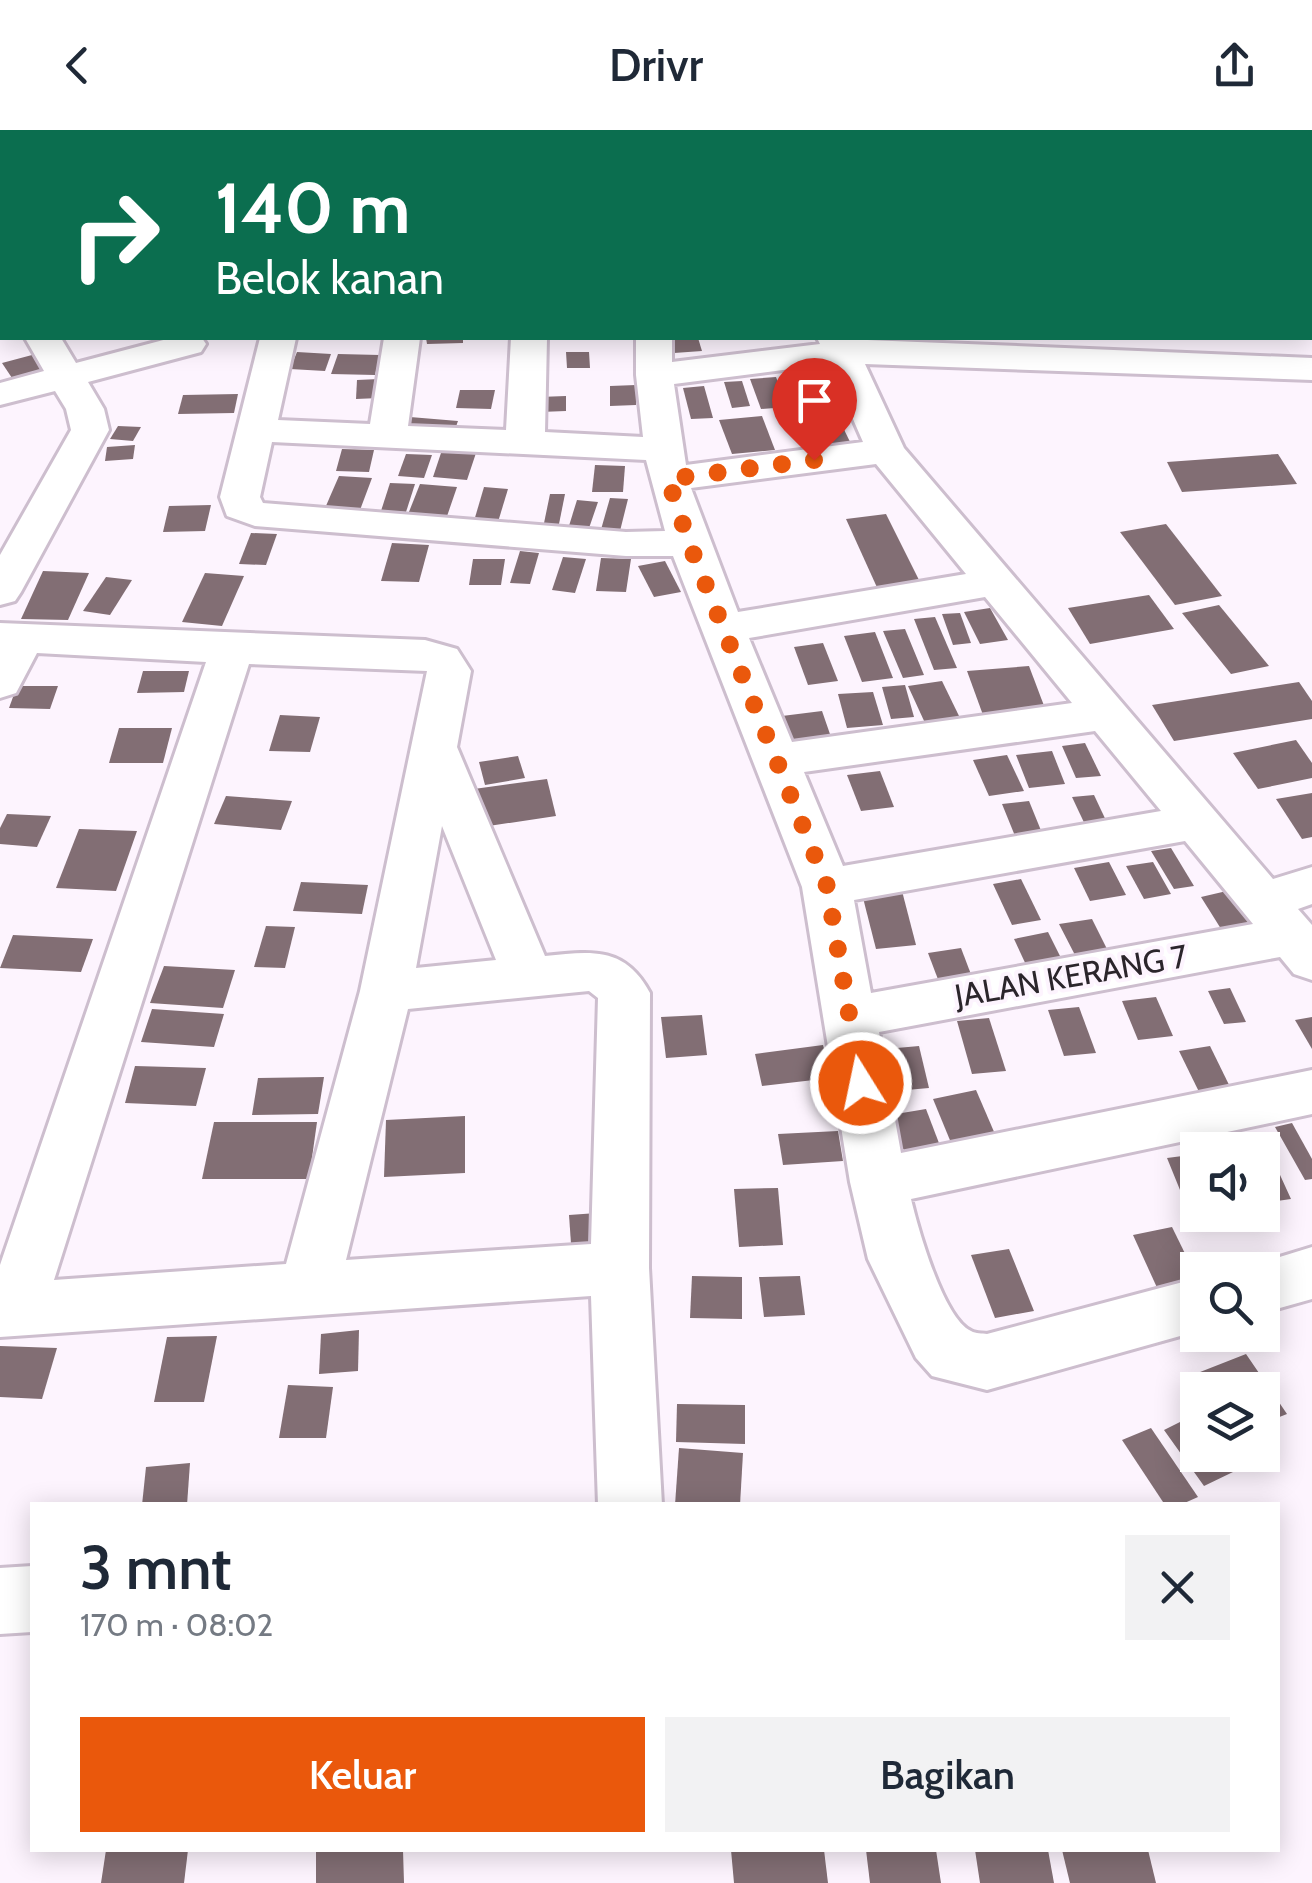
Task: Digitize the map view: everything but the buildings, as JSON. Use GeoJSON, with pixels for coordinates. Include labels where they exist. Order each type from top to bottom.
{"type":"FeatureCollection","features":[{"type":"Feature","properties":{"kind":"street"},"geometry":{"type":"LineString","coordinates":[[0,592],[34,498],[90,430],[85,409],[44,340]]}},
{"type":"Feature","properties":{"kind":"street"},"geometry":{"type":"LineString","coordinates":[[278,340],[240,496],[241,507],[255,514],[626,544],[689,543]]}},
{"type":"Feature","properties":{"kind":"street"},"geometry":{"type":"LineString","coordinates":[[388,436],[402,340]]}},
{"type":"Feature","properties":{"kind":"street"},"geometry":{"type":"LineString","coordinates":[[525,442],[529,340]]}},
{"type":"Feature","properties":{"kind":"street"},"geometry":{"type":"LineString","coordinates":[[0,394],[188,344]]}},
{"type":"Feature","properties":{"kind":"street"},"geometry":{"type":"LineString","coordinates":[[838,345],[886,450],[1289,932]]}},
{"type":"Feature","properties":{"kind":"street"},"geometry":{"type":"LineString","coordinates":[[1180,1309],[986,1362],[954,1356],[937,1339],[897,1258],[878,1182],[827,886],[689,543],[665,464],[654,356],[838,345],[1312,369]]}},
{"type":"Feature","properties":{"kind":"street"},"geometry":{"type":"LineString","coordinates":[[256,430],[525,442],[665,464],[886,450]]}},
{"type":"Feature","properties":{"kind":"street"},"geometry":{"type":"LineString","coordinates":[[724,628],[996,582]]}},
{"type":"Feature","properties":{"kind":"street"},"geometry":{"type":"LineString","coordinates":[[0,683],[11,637],[426,654],[441,659],[449,671],[386,991],[308,1288]]}},
{"type":"Feature","properties":{"kind":"street"},"geometry":{"type":"LineString","coordinates":[[232,649],[8,1309],[620,1268]]}},
{"type":"Feature","properties":{"kind":"street"},"geometry":{"type":"LineString","coordinates":[[776,760],[1106,714]]}},
{"type":"Feature","properties":{"kind":"street"},"geometry":{"type":"LineString","coordinates":[[434,747],[528,977]]}},
{"type":"Feature","properties":{"kind":"street"},"geometry":{"type":"LineString","coordinates":[[827,886],[1196,822]]}},
{"type":"Feature","properties":{"kind":"street","name":"JALAN KERANG 7"},"geometry":{"type":"LineString","coordinates":[[850,1017],[1289,932],[1312,885]]}},
{"type":"Feature","properties":{"kind":"street"},"geometry":{"type":"LineString","coordinates":[[386,991],[589,971],[610,976],[624,993],[620,1268],[630,1502]]}},
{"type":"Feature","properties":{"kind":"street"},"geometry":{"type":"LineString","coordinates":[[878,1182],[1312,1092]]}},
{"type":"Feature","properties":{"kind":"street"},"geometry":{"type":"LineString","coordinates":[[1280,1281],[1312,1273]]}},
{"type":"Feature","properties":{"kind":"street"},"geometry":{"type":"LineString","coordinates":[[0,1601],[30,1599]]}},
{"type":"Feature","properties":{"kind":"route"},"geometry":{"type":"LineString","coordinates":[[814,460],[668,479],[689,543],[827,886],[861,1083]]}}]}
